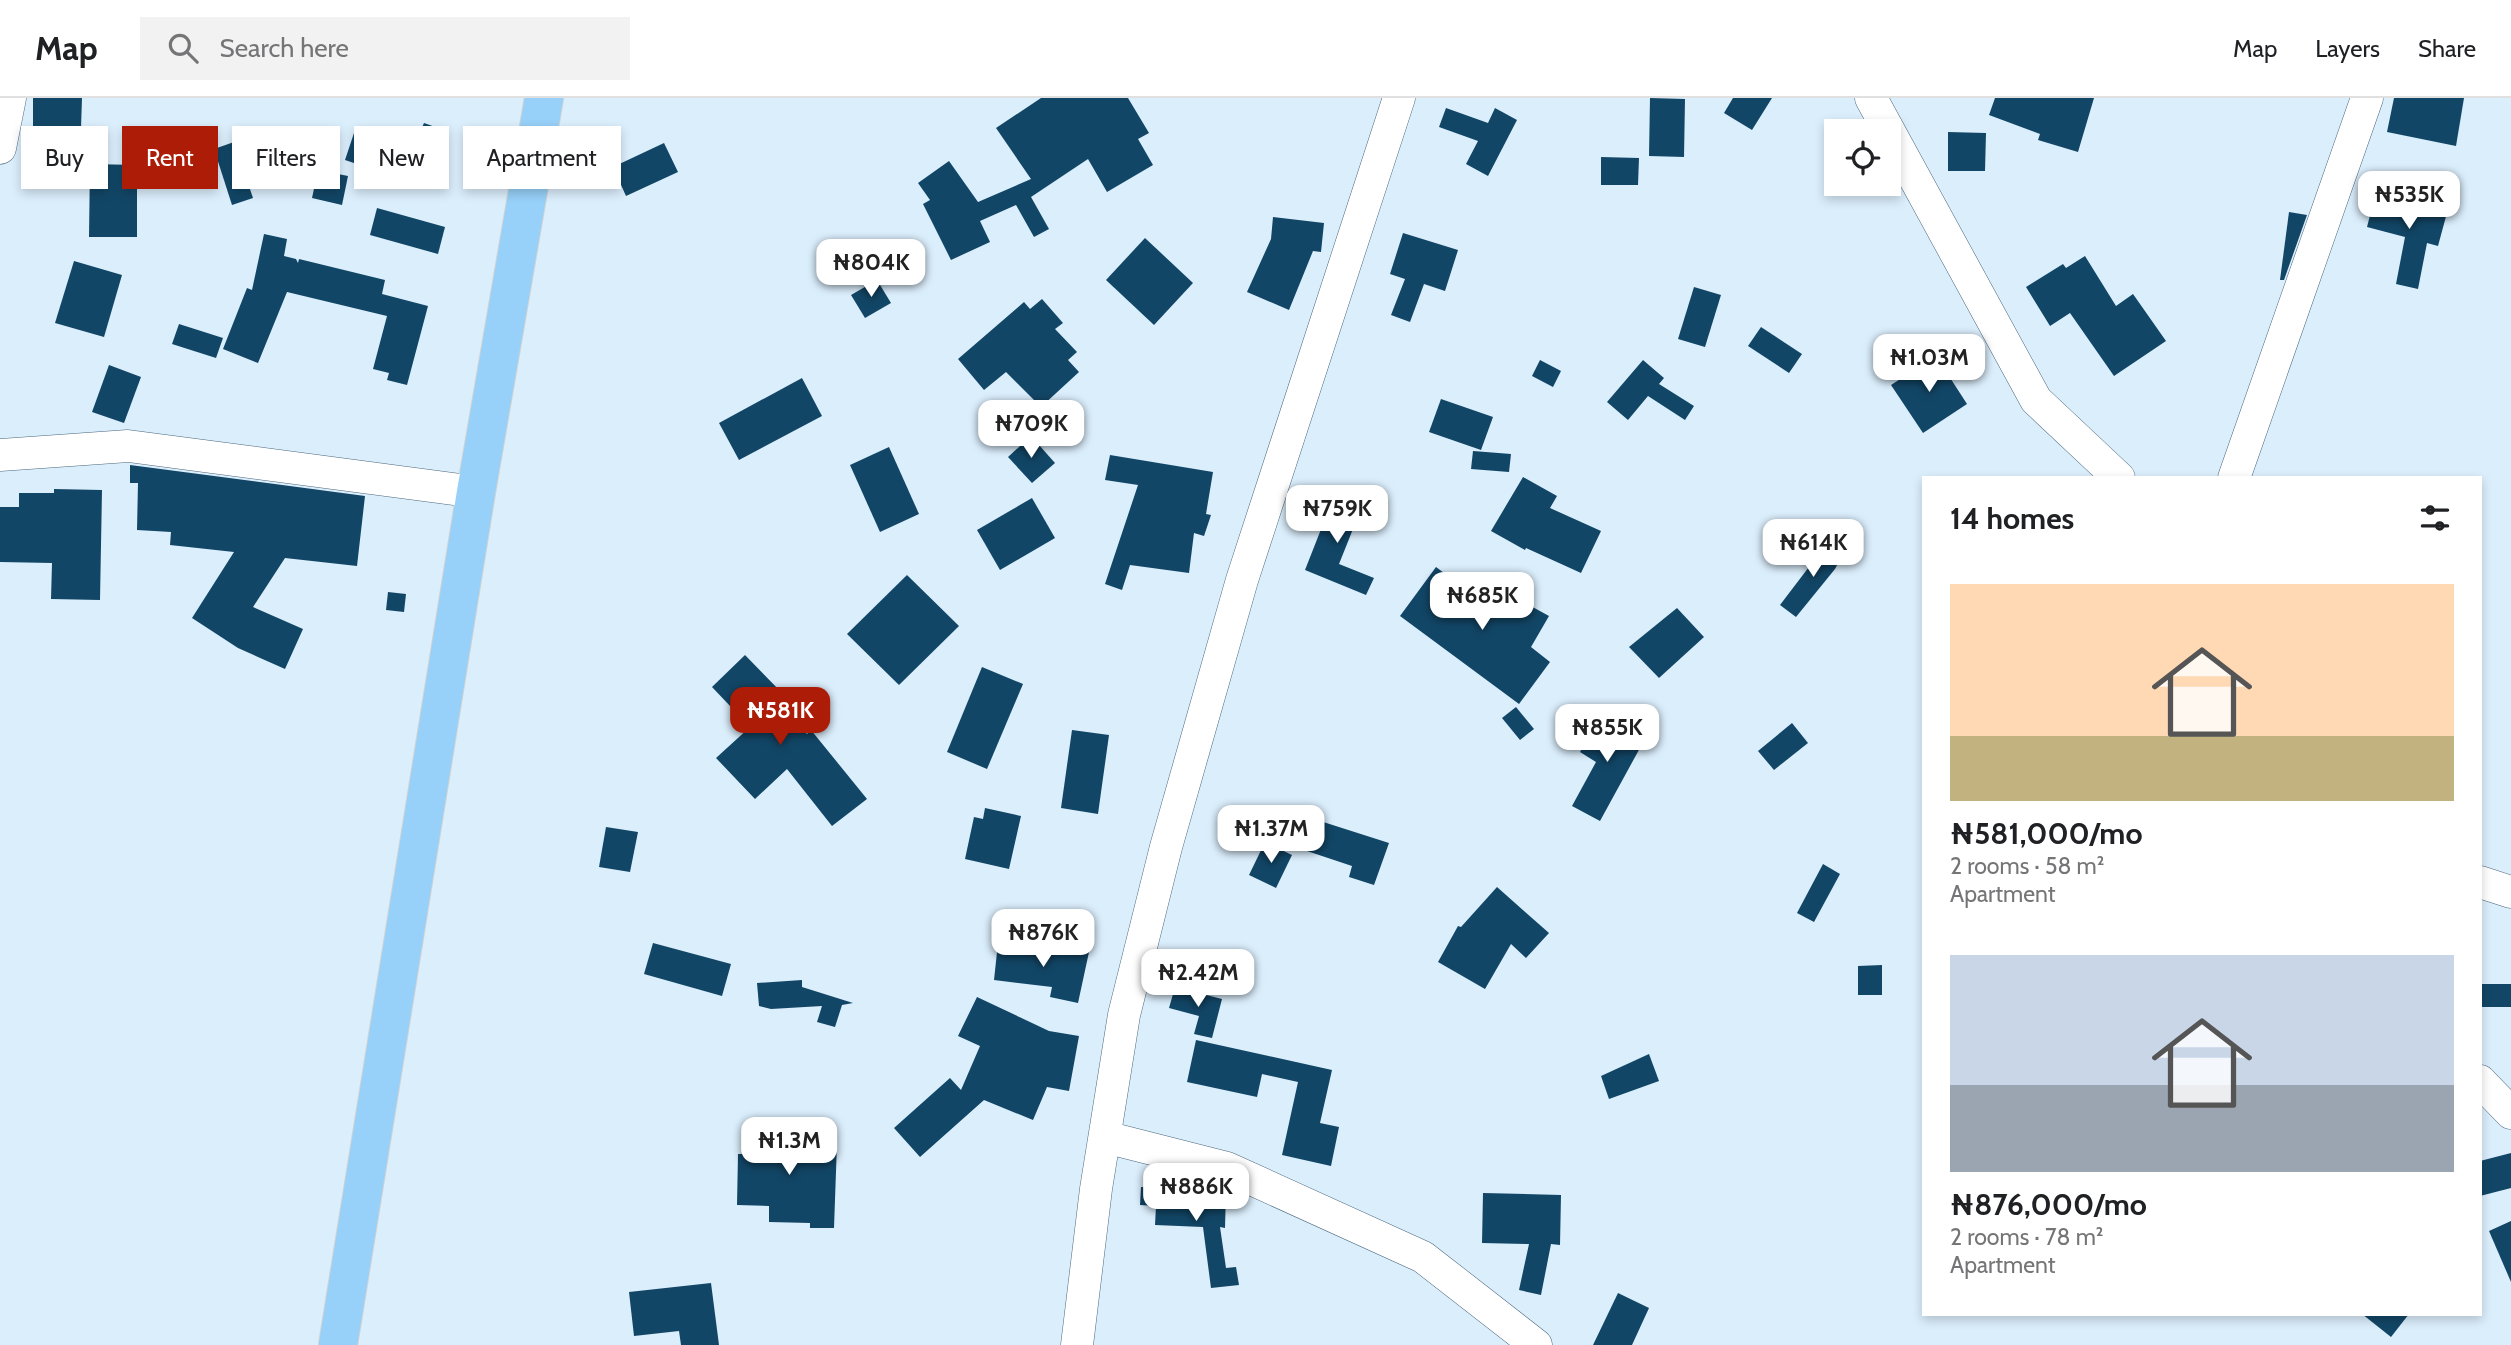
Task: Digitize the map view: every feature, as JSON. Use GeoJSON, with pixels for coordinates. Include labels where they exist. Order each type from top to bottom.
{"type":"FeatureCollection","features":[{"type":"Feature","properties":{"kind":"main road"},"geometry":{"type":"LineString","coordinates":[[338,1345],[476,492],[544,98]]}},
{"type":"Feature","properties":{"kind":"street"},"geometry":{"type":"LineString","coordinates":[[0,148],[10,98]]}},
{"type":"Feature","properties":{"kind":"street"},"geometry":{"type":"LineString","coordinates":[[1077,1345],[1124,1015],[1166,847],[1242,580],[1399,98]]}},
{"type":"Feature","properties":{"kind":"street"},"geometry":{"type":"LineString","coordinates":[[1871,98],[2036,400],[2117,476]]}},
{"type":"Feature","properties":{"kind":"street"},"geometry":{"type":"LineString","coordinates":[[2235,476],[2367,98]]}},
{"type":"Feature","properties":{"kind":"street"},"geometry":{"type":"LineString","coordinates":[[0,455],[128,446],[476,492]]}},
{"type":"Feature","properties":{"kind":"street"},"geometry":{"type":"LineString","coordinates":[[2482,883],[2511,892]]}},
{"type":"Feature","properties":{"kind":"street"},"geometry":{"type":"LineString","coordinates":[[2482,1083],[2511,1113]]}},
{"type":"Feature","properties":{"kind":"street"},"geometry":{"type":"LineString","coordinates":[[1105,1137],[1227,1168],[1423,1257],[1536,1345]]}},
{"type":"Feature","properties":{"kind":"building"},"geometry":{"type":"Polygon","coordinates":[[[33,98],[82,98],[81,126],[33,126],[33,98]]]}},
{"type":"Feature","properties":{"kind":"building"},"geometry":{"type":"Polygon","coordinates":[[[1041,98],[1128,98],[1149,133],[1138,139],[1153,165],[1107,192],[1088,159],[1031,197],[1049,229],[1034,237],[1016,205],[980,221],[990,242],[951,260],[923,204],[930,200],[918,183],[949,161],[978,202],[1031,179],[996,128],[1041,98]]]}},
{"type":"Feature","properties":{"kind":"building"},"geometry":{"type":"Polygon","coordinates":[[[1650,98],[1685,99],[1684,157],[1649,156],[1650,98]]]}},
{"type":"Feature","properties":{"kind":"building"},"geometry":{"type":"Polygon","coordinates":[[[1733,98],[1772,98],[1752,130],[1724,113],[1733,98]]]}},
{"type":"Feature","properties":{"kind":"building"},"geometry":{"type":"Polygon","coordinates":[[[1995,98],[2094,98],[2078,152],[2038,140],[2040,134],[1989,115],[1995,98]]]}},
{"type":"Feature","properties":{"kind":"building"},"geometry":{"type":"Polygon","coordinates":[[[2394,98],[2464,98],[2456,146],[2387,132],[2394,98]]]}},
{"type":"Feature","properties":{"kind":"building"},"geometry":{"type":"Polygon","coordinates":[[[1446,108],[1488,123],[1495,108],[1517,120],[1488,176],[1466,164],[1478,141],[1439,127],[1446,108]]]}},
{"type":"Feature","properties":{"kind":"building"},"geometry":{"type":"Polygon","coordinates":[[[1948,132],[1986,133],[1985,171],[1948,171],[1948,132]]]}},
{"type":"Feature","properties":{"kind":"building"},"geometry":{"type":"Polygon","coordinates":[[[354,133],[354,163],[345,160],[354,133]]]}},
{"type":"Feature","properties":{"kind":"building"},"geometry":{"type":"Polygon","coordinates":[[[232,143],[232,189],[250,189],[253,198],[232,205],[218,161],[218,148],[232,143]]]}},
{"type":"Feature","properties":{"kind":"building"},"geometry":{"type":"Polygon","coordinates":[[[664,143],[678,172],[626,196],[621,185],[621,163],[664,143]]]}},
{"type":"Feature","properties":{"kind":"building"},"geometry":{"type":"Polygon","coordinates":[[[1601,157],[1639,158],[1638,185],[1601,185],[1601,157]]]}},
{"type":"Feature","properties":{"kind":"building"},"geometry":{"type":"Polygon","coordinates":[[[108,164],[122,165],[122,189],[137,189],[137,237],[89,237],[90,189],[108,189],[108,164]]]}},
{"type":"Feature","properties":{"kind":"building"},"geometry":{"type":"Polygon","coordinates":[[[340,174],[348,176],[342,205],[312,198],[314,189],[340,189],[340,174]]]}},
{"type":"Feature","properties":{"kind":"building"},"geometry":{"type":"Polygon","coordinates":[[[2376,192],[2448,209],[2438,246],[2427,243],[2418,289],[2396,284],[2405,237],[2367,227],[2376,192]]]}},
{"type":"Feature","properties":{"kind":"building"},"geometry":{"type":"Polygon","coordinates":[[[377,208],[445,227],[438,254],[370,235],[377,208]]]}},
{"type":"Feature","properties":{"kind":"building"},"geometry":{"type":"Polygon","coordinates":[[[2289,212],[2307,215],[2284,280],[2280,280],[2289,212]]]}},
{"type":"Feature","properties":{"kind":"building"},"geometry":{"type":"Polygon","coordinates":[[[1273,217],[1324,223],[1321,252],[1313,251],[1289,310],[1247,292],[1271,239],[1273,217]]]}},
{"type":"Feature","properties":{"kind":"building"},"geometry":{"type":"Polygon","coordinates":[[[1403,233],[1458,250],[1445,291],[1424,284],[1410,322],[1391,315],[1405,279],[1390,274],[1403,233]]]}},
{"type":"Feature","properties":{"kind":"building"},"geometry":{"type":"Polygon","coordinates":[[[264,234],[287,239],[284,256],[296,259],[298,263],[299,259],[385,280],[382,294],[428,306],[407,385],[387,380],[389,373],[373,369],[387,316],[287,292],[258,363],[223,349],[247,288],[252,290],[264,234]]]}},
{"type":"Feature","properties":{"kind":"building"},"geometry":{"type":"Polygon","coordinates":[[[1145,238],[1193,283],[1154,325],[1106,280],[1145,238]]]}},
{"type":"Feature","properties":{"kind":"building"},"geometry":{"type":"Polygon","coordinates":[[[2085,256],[2116,306],[2133,294],[2166,341],[2114,376],[2070,313],[2050,326],[2026,287],[2063,264],[2066,268],[2085,256]]]}},
{"type":"Feature","properties":{"kind":"building"},"geometry":{"type":"Polygon","coordinates":[[[74,261],[122,275],[104,337],[55,323],[74,261]]]}},
{"type":"Feature","properties":{"kind":"building"},"geometry":{"type":"Polygon","coordinates":[[[877,280],[891,303],[865,318],[851,295],[877,280]]]}},
{"type":"Feature","properties":{"kind":"building"},"geometry":{"type":"Polygon","coordinates":[[[1694,287],[1721,295],[1705,347],[1678,339],[1694,287]]]}},
{"type":"Feature","properties":{"kind":"building"},"geometry":{"type":"Polygon","coordinates":[[[1042,299],[1063,323],[1055,329],[1077,352],[1068,360],[1079,372],[1041,407],[1006,372],[984,390],[958,359],[1024,302],[1030,309],[1042,299]]]}},
{"type":"Feature","properties":{"kind":"building"},"geometry":{"type":"Polygon","coordinates":[[[179,324],[223,338],[216,358],[172,344],[179,324]]]}},
{"type":"Feature","properties":{"kind":"building"},"geometry":{"type":"Polygon","coordinates":[[[1761,327],[1802,354],[1789,373],[1748,346],[1761,327]]]}},
{"type":"Feature","properties":{"kind":"building"},"geometry":{"type":"Polygon","coordinates":[[[1936,356],[1967,404],[1923,433],[1891,385],[1936,356]]]}},
{"type":"Feature","properties":{"kind":"building"},"geometry":{"type":"Polygon","coordinates":[[[1540,360],[1561,371],[1553,387],[1532,376],[1540,360]]]}},
{"type":"Feature","properties":{"kind":"building"},"geometry":{"type":"Polygon","coordinates":[[[1643,360],[1664,378],[1659,384],[1694,406],[1685,420],[1648,396],[1628,420],[1607,402],[1643,360]]]}},
{"type":"Feature","properties":{"kind":"building"},"geometry":{"type":"Polygon","coordinates":[[[109,365],[141,377],[124,423],[92,412],[109,365]]]}},
{"type":"Feature","properties":{"kind":"building"},"geometry":{"type":"Polygon","coordinates":[[[802,378],[822,416],[739,460],[719,423],[802,378]]]}},
{"type":"Feature","properties":{"kind":"building"},"geometry":{"type":"Polygon","coordinates":[[[1441,399],[1493,417],[1481,450],[1429,432],[1441,399]]]}},
{"type":"Feature","properties":{"kind":"building"},"geometry":{"type":"Polygon","coordinates":[[[1031,436],[1055,463],[1032,483],[1008,457],[1031,436]]]}},
{"type":"Feature","properties":{"kind":"building"},"geometry":{"type":"Polygon","coordinates":[[[889,447],[919,514],[880,532],[850,465],[889,447]]]}},
{"type":"Feature","properties":{"kind":"building"},"geometry":{"type":"Polygon","coordinates":[[[1473,451],[1511,454],[1509,472],[1471,469],[1473,451]]]}},
{"type":"Feature","properties":{"kind":"building"},"geometry":{"type":"Polygon","coordinates":[[[1110,455],[1213,472],[1206,514],[1211,515],[1204,536],[1194,533],[1189,573],[1130,565],[1122,590],[1105,584],[1138,485],[1105,480],[1110,455]]]}},
{"type":"Feature","properties":{"kind":"building"},"geometry":{"type":"Polygon","coordinates":[[[130,465],[365,496],[357,566],[285,558],[253,607],[303,629],[285,669],[238,648],[192,618],[234,552],[170,545],[171,532],[137,530],[138,483],[130,483],[130,465]]]}},
{"type":"Feature","properties":{"kind":"building"},"geometry":{"type":"Polygon","coordinates":[[[1523,477],[1557,496],[1550,508],[1601,531],[1581,573],[1526,548],[1525,550],[1491,531],[1523,477]]]}},
{"type":"Feature","properties":{"kind":"building"},"geometry":{"type":"Polygon","coordinates":[[[1337,488],[1361,501],[1347,527],[1353,529],[1339,564],[1374,578],[1366,595],[1305,570],[1327,514],[1324,512],[1337,488]]]}},
{"type":"Feature","properties":{"kind":"building"},"geometry":{"type":"Polygon","coordinates":[[[54,489],[102,490],[100,600],[51,599],[52,563],[0,562],[0,507],[19,507],[19,493],[54,493],[54,489]]]}},
{"type":"Feature","properties":{"kind":"building"},"geometry":{"type":"Polygon","coordinates":[[[1032,498],[1055,538],[1000,570],[977,530],[1032,498]]]}},
{"type":"Feature","properties":{"kind":"building"},"geometry":{"type":"Polygon","coordinates":[[[1830,540],[1846,548],[1835,569],[1796,617],[1780,605],[1815,559],[1818,562],[1830,540]]]}},
{"type":"Feature","properties":{"kind":"building"},"geometry":{"type":"Polygon","coordinates":[[[1436,567],[1482,601],[1491,584],[1549,616],[1531,647],[1550,662],[1519,704],[1400,616],[1436,567]]]}},
{"type":"Feature","properties":{"kind":"building"},"geometry":{"type":"Polygon","coordinates":[[[907,575],[959,626],[899,685],[847,634],[907,575]]]}},
{"type":"Feature","properties":{"kind":"building"},"geometry":{"type":"Polygon","coordinates":[[[388,592],[406,594],[404,612],[386,610],[388,592]]]}},
{"type":"Feature","properties":{"kind":"building"},"geometry":{"type":"Polygon","coordinates":[[[1677,608],[1704,637],[1659,678],[1629,647],[1677,608]]]}},
{"type":"Feature","properties":{"kind":"building"},"geometry":{"type":"Polygon","coordinates":[[[745,655],[782,693],[772,703],[807,734],[811,730],[867,799],[832,826],[787,769],[755,799],[716,758],[750,727],[712,687],[745,655]]]}},
{"type":"Feature","properties":{"kind":"building"},"geometry":{"type":"Polygon","coordinates":[[[982,667],[1023,684],[987,769],[947,752],[982,667]]]}},
{"type":"Feature","properties":{"kind":"building"},"geometry":{"type":"Polygon","coordinates":[[[1516,707],[1534,729],[1520,740],[1502,718],[1516,707]]]}},
{"type":"Feature","properties":{"kind":"building"},"geometry":{"type":"Polygon","coordinates":[[[1604,713],[1646,737],[1600,821],[1572,806],[1596,762],[1580,752],[1604,713]]]}},
{"type":"Feature","properties":{"kind":"building"},"geometry":{"type":"Polygon","coordinates":[[[1792,723],[1808,743],[1774,770],[1758,751],[1792,723]]]}},
{"type":"Feature","properties":{"kind":"building"},"geometry":{"type":"Polygon","coordinates":[[[1072,730],[1109,735],[1098,814],[1061,808],[1072,730]]]}},
{"type":"Feature","properties":{"kind":"building"},"geometry":{"type":"Polygon","coordinates":[[[985,808],[1021,816],[1009,869],[965,859],[974,817],[983,819],[985,808]]]}},
{"type":"Feature","properties":{"kind":"building"},"geometry":{"type":"Polygon","coordinates":[[[1317,820],[1389,843],[1374,885],[1349,877],[1352,866],[1307,851],[1317,820]]]}},
{"type":"Feature","properties":{"kind":"building"},"geometry":{"type":"Polygon","coordinates":[[[606,827],[638,832],[630,872],[599,867],[606,827]]]}},
{"type":"Feature","properties":{"kind":"building"},"geometry":{"type":"Polygon","coordinates":[[[1265,842],[1292,855],[1276,888],[1249,875],[1265,842]]]}},
{"type":"Feature","properties":{"kind":"building"},"geometry":{"type":"Polygon","coordinates":[[[1823,864],[1840,874],[1814,922],[1797,913],[1823,864]]]}},
{"type":"Feature","properties":{"kind":"building"},"geometry":{"type":"Polygon","coordinates":[[[1497,887],[1549,933],[1526,958],[1511,944],[1485,989],[1438,962],[1458,926],[1461,927],[1497,887]]]}},
{"type":"Feature","properties":{"kind":"building"},"geometry":{"type":"Polygon","coordinates":[[[653,943],[731,964],[722,996],[644,974],[653,943]]]}},
{"type":"Feature","properties":{"kind":"building"},"geometry":{"type":"Polygon","coordinates":[[[998,943],[1060,950],[1061,946],[1089,952],[1078,1003],[1050,997],[1052,987],[994,980],[998,943]]]}},
{"type":"Feature","properties":{"kind":"building"},"geometry":{"type":"Polygon","coordinates":[[[1882,965],[1882,995],[1858,995],[1858,966],[1882,965]]]}},
{"type":"Feature","properties":{"kind":"building"},"geometry":{"type":"Polygon","coordinates":[[[802,980],[802,987],[853,1003],[842,1005],[835,1027],[817,1022],[822,1006],[771,1009],[759,1006],[757,983],[802,980]]]}},
{"type":"Feature","properties":{"kind":"building"},"geometry":{"type":"Polygon","coordinates":[[[2482,984],[2511,984],[2511,1007],[2482,1007],[2482,984]]]}},
{"type":"Feature","properties":{"kind":"building"},"geometry":{"type":"Polygon","coordinates":[[[1175,987],[1222,999],[1212,1038],[1194,1034],[1199,1016],[1169,1008],[1175,987]]]}},
{"type":"Feature","properties":{"kind":"building"},"geometry":{"type":"Polygon","coordinates":[[[977,997],[1049,1031],[1079,1036],[1069,1091],[1047,1087],[1033,1120],[984,1100],[920,1157],[894,1128],[950,1078],[961,1090],[980,1046],[958,1036],[977,997]]]}},
{"type":"Feature","properties":{"kind":"building"},"geometry":{"type":"Polygon","coordinates":[[[1196,1040],[1332,1070],[1320,1123],[1339,1127],[1331,1166],[1282,1155],[1298,1082],[1262,1074],[1257,1097],[1187,1082],[1196,1040]]]}},
{"type":"Feature","properties":{"kind":"building"},"geometry":{"type":"Polygon","coordinates":[[[1649,1054],[1659,1081],[1609,1099],[1601,1076],[1649,1054]]]}},
{"type":"Feature","properties":{"kind":"building"},"geometry":{"type":"Polygon","coordinates":[[[775,1128],[806,1129],[806,1142],[837,1143],[834,1228],[810,1228],[810,1223],[769,1222],[769,1206],[737,1205],[738,1154],[742,1154],[743,1133],[775,1134],[775,1128]]]}},
{"type":"Feature","properties":{"kind":"building"},"geometry":{"type":"Polygon","coordinates":[[[2511,1153],[2511,1188],[2482,1195],[2482,1160],[2511,1153]]]}},
{"type":"Feature","properties":{"kind":"building"},"geometry":{"type":"Polygon","coordinates":[[[1141,1187],[1226,1191],[1225,1228],[1220,1227],[1226,1268],[1236,1267],[1239,1285],[1211,1288],[1203,1227],[1155,1225],[1156,1206],[1140,1205],[1141,1187]]]}},
{"type":"Feature","properties":{"kind":"building"},"geometry":{"type":"Polygon","coordinates":[[[1483,1193],[1561,1195],[1560,1245],[1551,1244],[1541,1295],[1519,1290],[1529,1244],[1482,1243],[1483,1193]]]}},
{"type":"Feature","properties":{"kind":"building"},"geometry":{"type":"Polygon","coordinates":[[[2511,1221],[2511,1282],[2489,1231],[2511,1221]]]}},
{"type":"Feature","properties":{"kind":"building"},"geometry":{"type":"Polygon","coordinates":[[[711,1283],[719,1345],[681,1345],[679,1331],[634,1336],[629,1292],[711,1283]]]}},
{"type":"Feature","properties":{"kind":"building"},"geometry":{"type":"Polygon","coordinates":[[[1618,1293],[1649,1308],[1632,1345],[1593,1345],[1618,1293]]]}},
{"type":"Feature","properties":{"kind":"building"},"geometry":{"type":"Polygon","coordinates":[[[2365,1316],[2407,1316],[2391,1337],[2365,1316]]]}}]}
